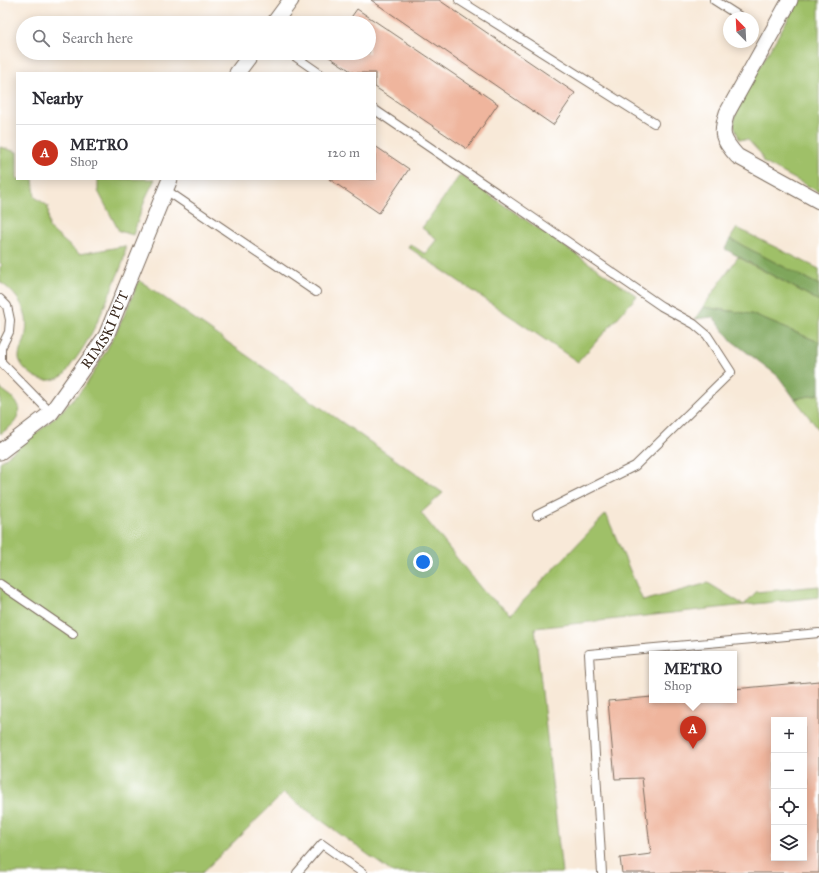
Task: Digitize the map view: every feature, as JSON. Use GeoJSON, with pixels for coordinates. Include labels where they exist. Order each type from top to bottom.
{"type":"FeatureCollection","features":[{"type":"Feature","properties":{"kind":"street"},"geometry":{"type":"LineString","coordinates":[[279,16],[291,0]]}},
{"type":"Feature","properties":{"kind":"street"},"geometry":{"type":"LineString","coordinates":[[790,0],[727,113],[722,127],[724,138],[737,156],[819,201]]}},
{"type":"Feature","properties":{"kind":"street"},"geometry":{"type":"LineString","coordinates":[[238,72],[247,60]]}},
{"type":"Feature","properties":{"kind":"street","name":"RIMSKI PUT"},"geometry":{"type":"LineString","coordinates":[[0,452],[51,413],[106,336],[168,185]]}},
{"type":"Feature","properties":{"kind":"lane"},"geometry":{"type":"LineString","coordinates":[[459,0],[654,123]]}},
{"type":"Feature","properties":{"kind":"lane"},"geometry":{"type":"LineString","coordinates":[[714,0],[733,12]]}},
{"type":"Feature","properties":{"kind":"lane"},"geometry":{"type":"LineString","coordinates":[[300,60],[318,72]]}},
{"type":"Feature","properties":{"kind":"lane"},"geometry":{"type":"LineString","coordinates":[[376,111],[507,199],[661,306],[694,324],[707,335],[732,372],[635,466],[537,515]]}},
{"type":"Feature","properties":{"kind":"lane"},"geometry":{"type":"LineString","coordinates":[[168,185],[316,292]]}},
{"type":"Feature","properties":{"kind":"lane"},"geometry":{"type":"LineString","coordinates":[[0,299],[7,306],[10,320],[9,332],[0,348],[1,362],[51,413]]}},
{"type":"Feature","properties":{"kind":"lane"},"geometry":{"type":"LineString","coordinates":[[0,584],[73,634]]}},
{"type":"Feature","properties":{"kind":"lane"},"geometry":{"type":"LineString","coordinates":[[602,873],[589,654],[819,633]]}},
{"type":"Feature","properties":{"kind":"lane"},"geometry":{"type":"LineString","coordinates":[[297,873],[322,844],[363,873]]}},
{"type":"Feature","properties":{"kind":"green space"},"geometry":{"type":"Polygon","coordinates":[[[799,0],[819,0],[819,192],[763,162],[761,154],[748,140],[739,139],[734,124],[738,104],[799,0]]]}},
{"type":"Feature","properties":{"kind":"green space"},"geometry":{"type":"Polygon","coordinates":[[[0,147],[16,152],[16,180],[33,180],[35,197],[48,206],[49,228],[79,254],[125,246],[121,267],[91,335],[65,374],[62,376],[49,380],[40,379],[24,368],[21,364],[19,354],[24,342],[27,323],[19,300],[0,282],[0,267],[2,265],[0,263],[0,147]]]}},
{"type":"Feature","properties":{"kind":"green space"},"geometry":{"type":"Polygon","coordinates":[[[460,175],[637,296],[578,362],[408,247],[410,244],[425,254],[437,239],[422,228],[460,175]]]}},
{"type":"Feature","properties":{"kind":"green space"},"geometry":{"type":"Polygon","coordinates":[[[98,180],[154,180],[146,197],[133,235],[119,231],[98,191],[98,180]]]}},
{"type":"Feature","properties":{"kind":"green space"},"geometry":{"type":"Polygon","coordinates":[[[737,228],[819,269],[819,285],[730,239],[737,228]]]}},
{"type":"Feature","properties":{"kind":"green space"},"geometry":{"type":"Polygon","coordinates":[[[730,239],[819,285],[819,301],[725,249],[730,239]]]}},
{"type":"Feature","properties":{"kind":"green space"},"geometry":{"type":"Polygon","coordinates":[[[738,257],[819,301],[819,342],[751,314],[703,307],[738,257]]]}},
{"type":"Feature","properties":{"kind":"green space"},"geometry":{"type":"Polygon","coordinates":[[[139,280],[443,493],[421,513],[484,592],[511,614],[606,514],[643,601],[708,583],[744,605],[756,592],[819,586],[819,597],[535,628],[562,873],[393,873],[284,793],[202,873],[0,873],[0,462],[51,421],[83,388],[94,372],[116,332],[139,280]]]}},
{"type":"Feature","properties":{"kind":"green space"},"geometry":{"type":"Polygon","coordinates":[[[703,307],[751,314],[819,342],[819,394],[795,399],[778,376],[732,341],[713,317],[695,319],[703,307]]]}},
{"type":"Feature","properties":{"kind":"green space"},"geometry":{"type":"Polygon","coordinates":[[[0,388],[12,397],[19,406],[14,423],[0,434],[0,388]]]}},
{"type":"Feature","properties":{"kind":"green space"},"geometry":{"type":"Polygon","coordinates":[[[819,394],[819,430],[795,399],[819,394]]]}},
{"type":"Feature","properties":{"kind":"building"},"geometry":{"type":"Polygon","coordinates":[[[371,0],[439,0],[575,93],[553,125],[371,0]]]}},
{"type":"Feature","properties":{"kind":"building"},"geometry":{"type":"Polygon","coordinates":[[[357,9],[367,16],[352,16],[357,9]]]}},
{"type":"Feature","properties":{"kind":"building"},"geometry":{"type":"Polygon","coordinates":[[[376,22],[498,104],[467,149],[376,88],[376,72],[352,72],[334,60],[376,60],[376,22]]]}},
{"type":"Feature","properties":{"kind":"building"},"geometry":{"type":"Polygon","coordinates":[[[376,147],[409,169],[379,213],[330,180],[376,180],[376,147]]]}},
{"type":"Feature","properties":{"kind":"building"},"geometry":{"type":"Polygon","coordinates":[[[819,681],[819,873],[622,873],[620,858],[651,854],[642,778],[615,779],[608,701],[649,697],[649,703],[737,703],[737,689],[819,681]]]}},
{"type":"Feature","properties":{"kind":"place","name":"METRO"},"geometry":{"type":"Point","coordinates":[693,749]}}]}
